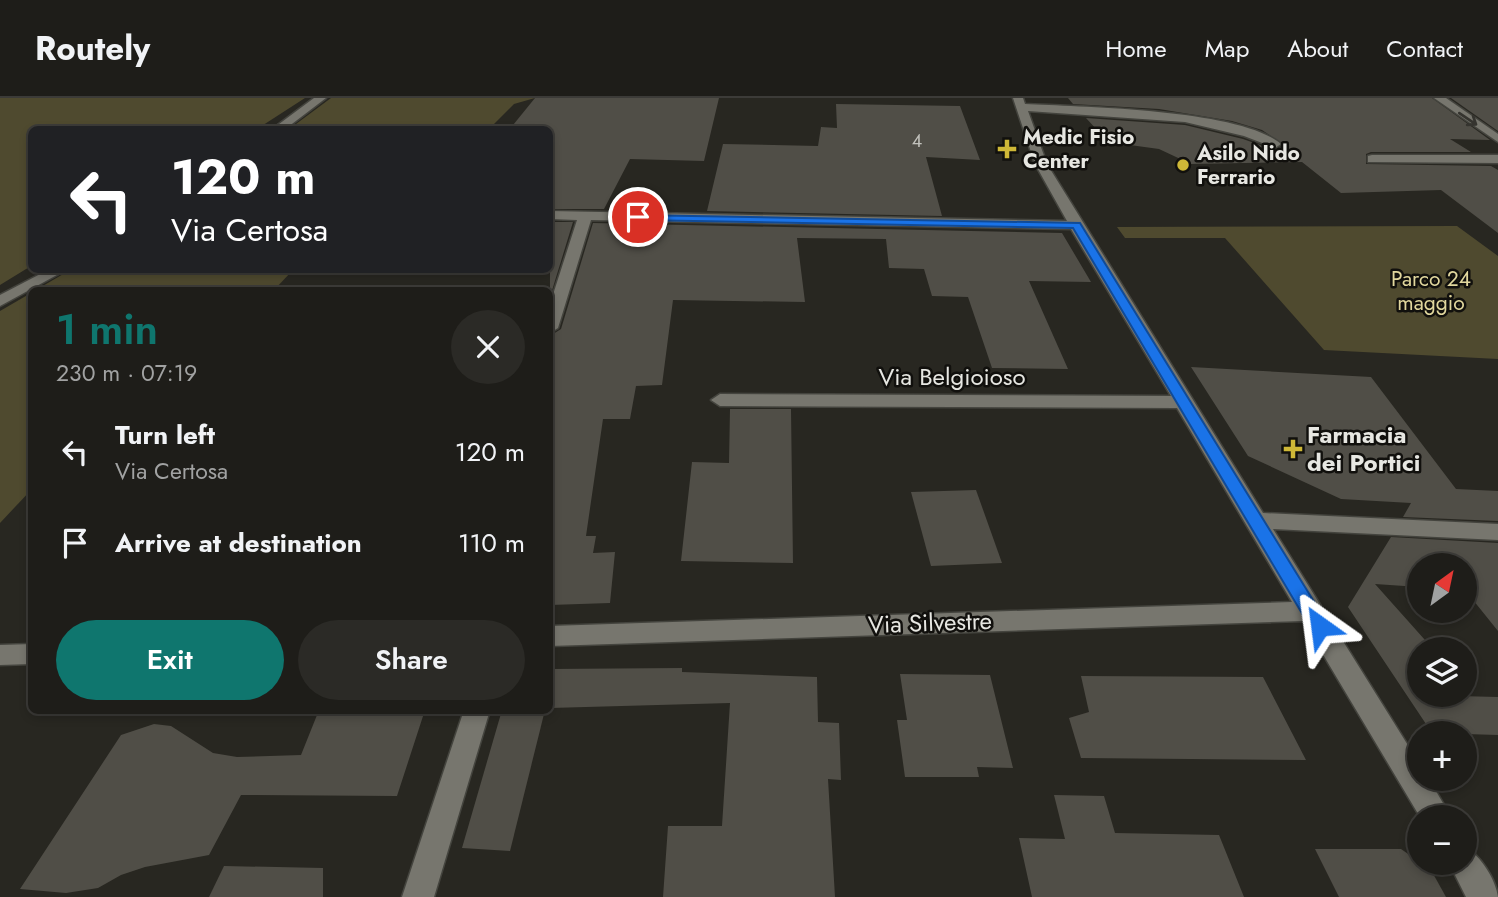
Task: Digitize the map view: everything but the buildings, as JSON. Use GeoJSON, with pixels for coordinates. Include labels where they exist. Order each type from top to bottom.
{"type":"FeatureCollection","features":[{"type":"Feature","properties":{"kind":"street"},"geometry":{"type":"LineString","coordinates":[[282,126],[321,98]]}},
{"type":"Feature","properties":{"kind":"street"},"geometry":{"type":"LineString","coordinates":[[1439,98],[1498,139]]}},
{"type":"Feature","properties":{"kind":"street"},"geometry":{"type":"LineString","coordinates":[[1275,144],[1240,131],[1185,121],[1019,103],[1041,163],[1076,225],[1429,805]]}},
{"type":"Feature","properties":{"kind":"street"},"geometry":{"type":"LineString","coordinates":[[1372,159],[1498,159]]}},
{"type":"Feature","properties":{"kind":"street"},"geometry":{"type":"LineString","coordinates":[[553,215],[1076,225]]}},
{"type":"Feature","properties":{"kind":"street"},"geometry":{"type":"LineString","coordinates":[[553,318],[585,216]]}},
{"type":"Feature","properties":{"kind":"street"},"geometry":{"type":"LineString","coordinates":[[0,301],[52,273]]}},
{"type":"Feature","properties":{"kind":"street","name":"Via Belgioioso"},"geometry":{"type":"LineString","coordinates":[[720,400],[1185,402]]}},
{"type":"Feature","properties":{"kind":"street"},"geometry":{"type":"LineString","coordinates":[[1256,520],[1498,532]]}},
{"type":"Feature","properties":{"kind":"street","name":"Via Silvestre"},"geometry":{"type":"LineString","coordinates":[[553,636],[1310,611]]}},
{"type":"Feature","properties":{"kind":"street"},"geometry":{"type":"LineString","coordinates":[[0,655],[28,654]]}},
{"type":"Feature","properties":{"kind":"street"},"geometry":{"type":"LineString","coordinates":[[418,897],[476,714]]}},
{"type":"Feature","properties":{"kind":"street"},"geometry":{"type":"LineString","coordinates":[[1471,875],[1484,897]]}},
{"type":"Feature","properties":{"kind":"green space"},"geometry":{"type":"Polygon","coordinates":[[[0,98],[305,98],[262,126],[28,126],[28,268],[0,285],[0,98]]]}},
{"type":"Feature","properties":{"kind":"green space"},"geometry":{"type":"Polygon","coordinates":[[[331,98],[535,98],[514,104],[492,126],[296,124],[331,98]]]}},
{"type":"Feature","properties":{"kind":"green space","name":"Parco 24 maggio"},"geometry":{"type":"Polygon","coordinates":[[[1457,226],[1498,256],[1498,359],[1324,350],[1225,238],[1125,238],[1117,227],[1457,226]]]}},
{"type":"Feature","properties":{"kind":"green space"},"geometry":{"type":"Polygon","coordinates":[[[65,273],[290,273],[277,287],[41,287],[65,273]]]}},
{"type":"Feature","properties":{"kind":"green space"},"geometry":{"type":"Polygon","coordinates":[[[28,295],[28,493],[0,523],[0,311],[28,295]]]}},
{"type":"Feature","properties":{"kind":"place","name":"Medic Fisio Center"},"geometry":{"type":"Point","coordinates":[1007,149]}},
{"type":"Feature","properties":{"kind":"place","name":"Asilo Nido Ferrario"},"geometry":{"type":"Point","coordinates":[1183,165]}},
{"type":"Feature","properties":{"kind":"place","name":"Farmacia dei Portici"},"geometry":{"type":"Point","coordinates":[1293,449]}},
{"type":"Feature","properties":{"kind":"route"},"geometry":{"type":"LineString","coordinates":[[638,217],[1076,225],[1320,626]]}}]}
